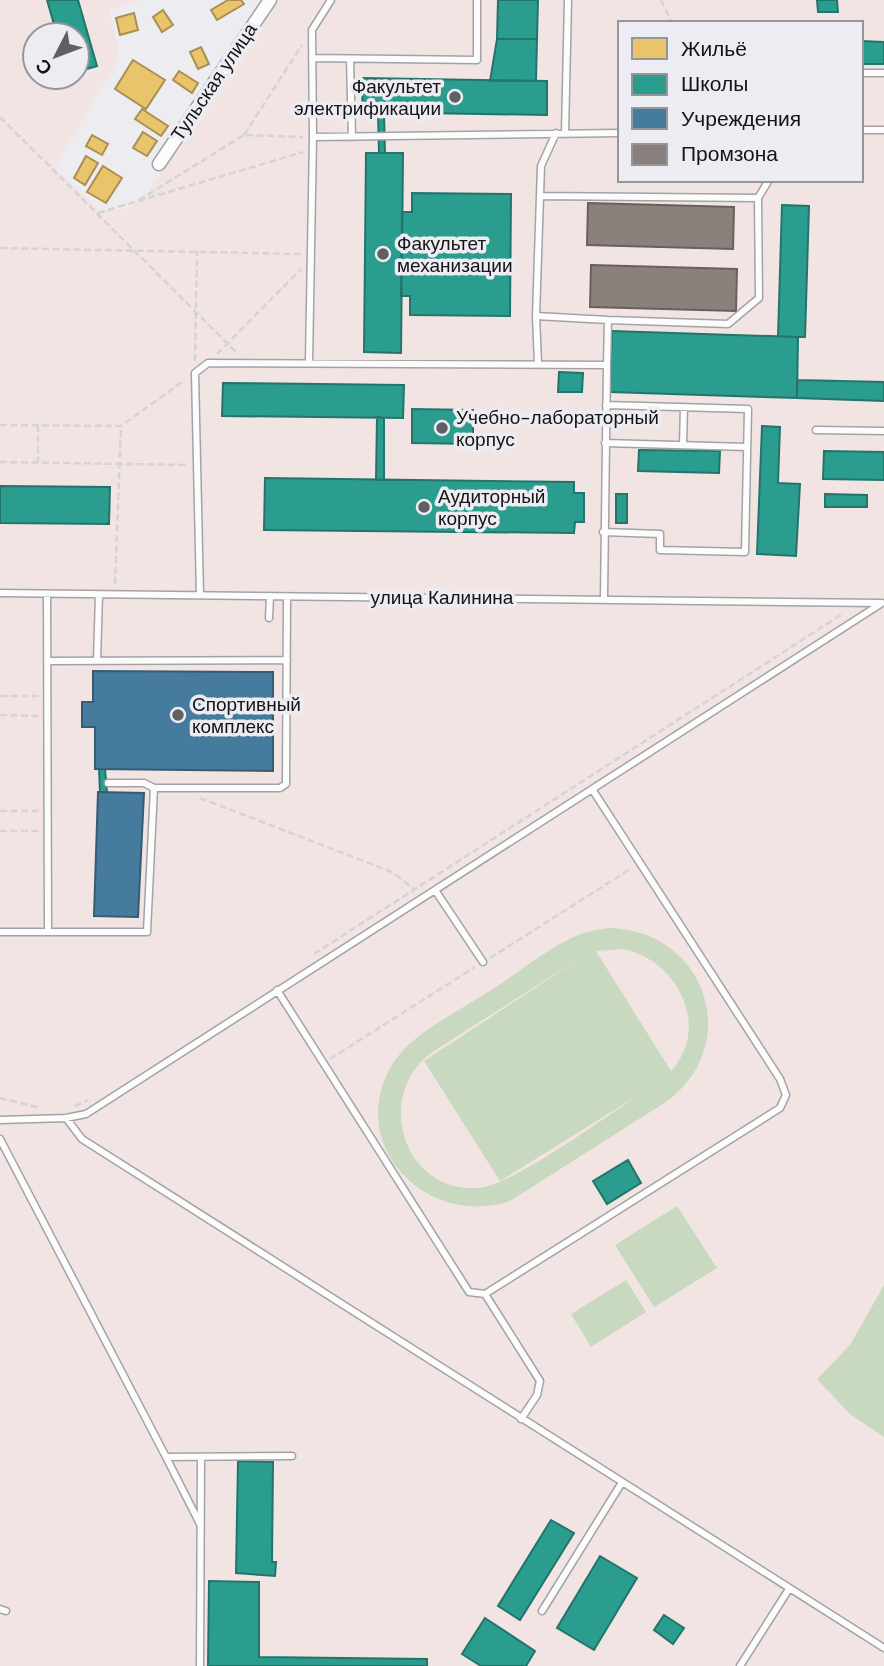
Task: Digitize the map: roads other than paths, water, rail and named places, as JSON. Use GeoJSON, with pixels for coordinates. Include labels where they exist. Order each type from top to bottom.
{"type":"FeatureCollection","features":[{"type":"Feature","properties":{"kind":"street"},"geometry":{"type":"LineString","coordinates":[[253,0],[260,14]]}},
{"type":"Feature","properties":{"kind":"street","name":"Тульская улица"},"geometry":{"type":"LineString","coordinates":[[159,164],[270,0]]}},
{"type":"Feature","properties":{"kind":"lane"},"geometry":{"type":"LineString","coordinates":[[309,361],[312,30],[331,0]]}},
{"type":"Feature","properties":{"kind":"lane"},"geometry":{"type":"LineString","coordinates":[[312,58],[477,60],[477,0]]}},
{"type":"Feature","properties":{"kind":"lane"},"geometry":{"type":"LineString","coordinates":[[565,133],[568,0]]}},
{"type":"Feature","properties":{"kind":"lane"},"geometry":{"type":"LineString","coordinates":[[350,59],[352,137]]}},
{"type":"Feature","properties":{"kind":"lane"},"geometry":{"type":"LineString","coordinates":[[863,73],[884,73]]}},
{"type":"Feature","properties":{"kind":"lane"},"geometry":{"type":"LineString","coordinates":[[863,130],[884,130]]}},
{"type":"Feature","properties":{"kind":"lane"},"geometry":{"type":"LineString","coordinates":[[538,364],[536,316],[541,166],[556,133]]}},
{"type":"Feature","properties":{"kind":"lane"},"geometry":{"type":"LineString","coordinates":[[313,137],[618,133]]}},
{"type":"Feature","properties":{"kind":"lane"},"geometry":{"type":"LineString","coordinates":[[536,316],[728,324],[759,298],[758,198],[768,182]]}},
{"type":"Feature","properties":{"kind":"lane"},"geometry":{"type":"LineString","coordinates":[[540,196],[758,198]]}},
{"type":"Feature","properties":{"kind":"lane"},"geometry":{"type":"LineString","coordinates":[[604,598],[608,320]]}},
{"type":"Feature","properties":{"kind":"lane"},"geometry":{"type":"LineString","coordinates":[[200,595],[195,373],[208,363],[309,361],[607,365]]}},
{"type":"Feature","properties":{"kind":"lane"},"geometry":{"type":"LineString","coordinates":[[603,532],[660,534],[660,550],[745,552],[748,409],[606,405]]}},
{"type":"Feature","properties":{"kind":"lane"},"geometry":{"type":"LineString","coordinates":[[683,445],[684,407]]}},
{"type":"Feature","properties":{"kind":"lane"},"geometry":{"type":"LineString","coordinates":[[816,430],[884,431]]}},
{"type":"Feature","properties":{"kind":"lane"},"geometry":{"type":"LineString","coordinates":[[605,443],[747,447]]}},
{"type":"Feature","properties":{"kind":"lane","name":"улица Калинина"},"geometry":{"type":"LineString","coordinates":[[0,593],[883,603]]}},
{"type":"Feature","properties":{"kind":"lane"},"geometry":{"type":"LineString","coordinates":[[47,594],[48,932]]}},
{"type":"Feature","properties":{"kind":"lane"},"geometry":{"type":"LineString","coordinates":[[97,660],[99,595]]}},
{"type":"Feature","properties":{"kind":"lane"},"geometry":{"type":"LineString","coordinates":[[269,618],[270,596]]}},
{"type":"Feature","properties":{"kind":"lane"},"geometry":{"type":"LineString","coordinates":[[108,783],[145,783],[154,789],[284,786],[287,780],[287,597]]}},
{"type":"Feature","properties":{"kind":"lane"},"geometry":{"type":"LineString","coordinates":[[0,1120],[66,1118],[86,1114],[883,603]]}},
{"type":"Feature","properties":{"kind":"lane"},"geometry":{"type":"LineString","coordinates":[[48,661],[287,660]]}},
{"type":"Feature","properties":{"kind":"lane"},"geometry":{"type":"LineString","coordinates":[[0,932],[146,932],[154,789]]}},
{"type":"Feature","properties":{"kind":"lane"},"geometry":{"type":"LineString","coordinates":[[277,990],[469,1292],[485,1294],[780,1108],[786,1096],[780,1079],[592,789]]}},
{"type":"Feature","properties":{"kind":"lane"},"geometry":{"type":"LineString","coordinates":[[435,890],[483,962]]}},
{"type":"Feature","properties":{"kind":"lane"},"geometry":{"type":"LineString","coordinates":[[66,1118],[82,1139],[621,1484],[884,1648]]}},
{"type":"Feature","properties":{"kind":"lane"},"geometry":{"type":"LineString","coordinates":[[0,1139],[201,1526]]}},
{"type":"Feature","properties":{"kind":"lane"},"geometry":{"type":"LineString","coordinates":[[485,1294],[540,1381],[537,1395],[521,1419]]}},
{"type":"Feature","properties":{"kind":"lane"},"geometry":{"type":"LineString","coordinates":[[166,1457],[292,1456]]}},
{"type":"Feature","properties":{"kind":"lane"},"geometry":{"type":"LineString","coordinates":[[200,1666],[201,1457]]}},
{"type":"Feature","properties":{"kind":"lane"},"geometry":{"type":"LineString","coordinates":[[541,1611],[621,1484]]}},
{"type":"Feature","properties":{"kind":"lane"},"geometry":{"type":"LineString","coordinates":[[740,1666],[789,1589]]}},
{"type":"Feature","properties":{"kind":"place","name":"Факультет электрификации"},"geometry":{"type":"Point","coordinates":[455,97]}},
{"type":"Feature","properties":{"kind":"place","name":"Факультет механизации"},"geometry":{"type":"Point","coordinates":[383,254]}},
{"type":"Feature","properties":{"kind":"place","name":"Учебно-лабораторный корпус"},"geometry":{"type":"Point","coordinates":[442,428]}},
{"type":"Feature","properties":{"kind":"place","name":"Аудиторный корпус"},"geometry":{"type":"Point","coordinates":[424,507]}},
{"type":"Feature","properties":{"kind":"place","name":"Спортивный комплекс"},"geometry":{"type":"Point","coordinates":[178,715]}}]}
